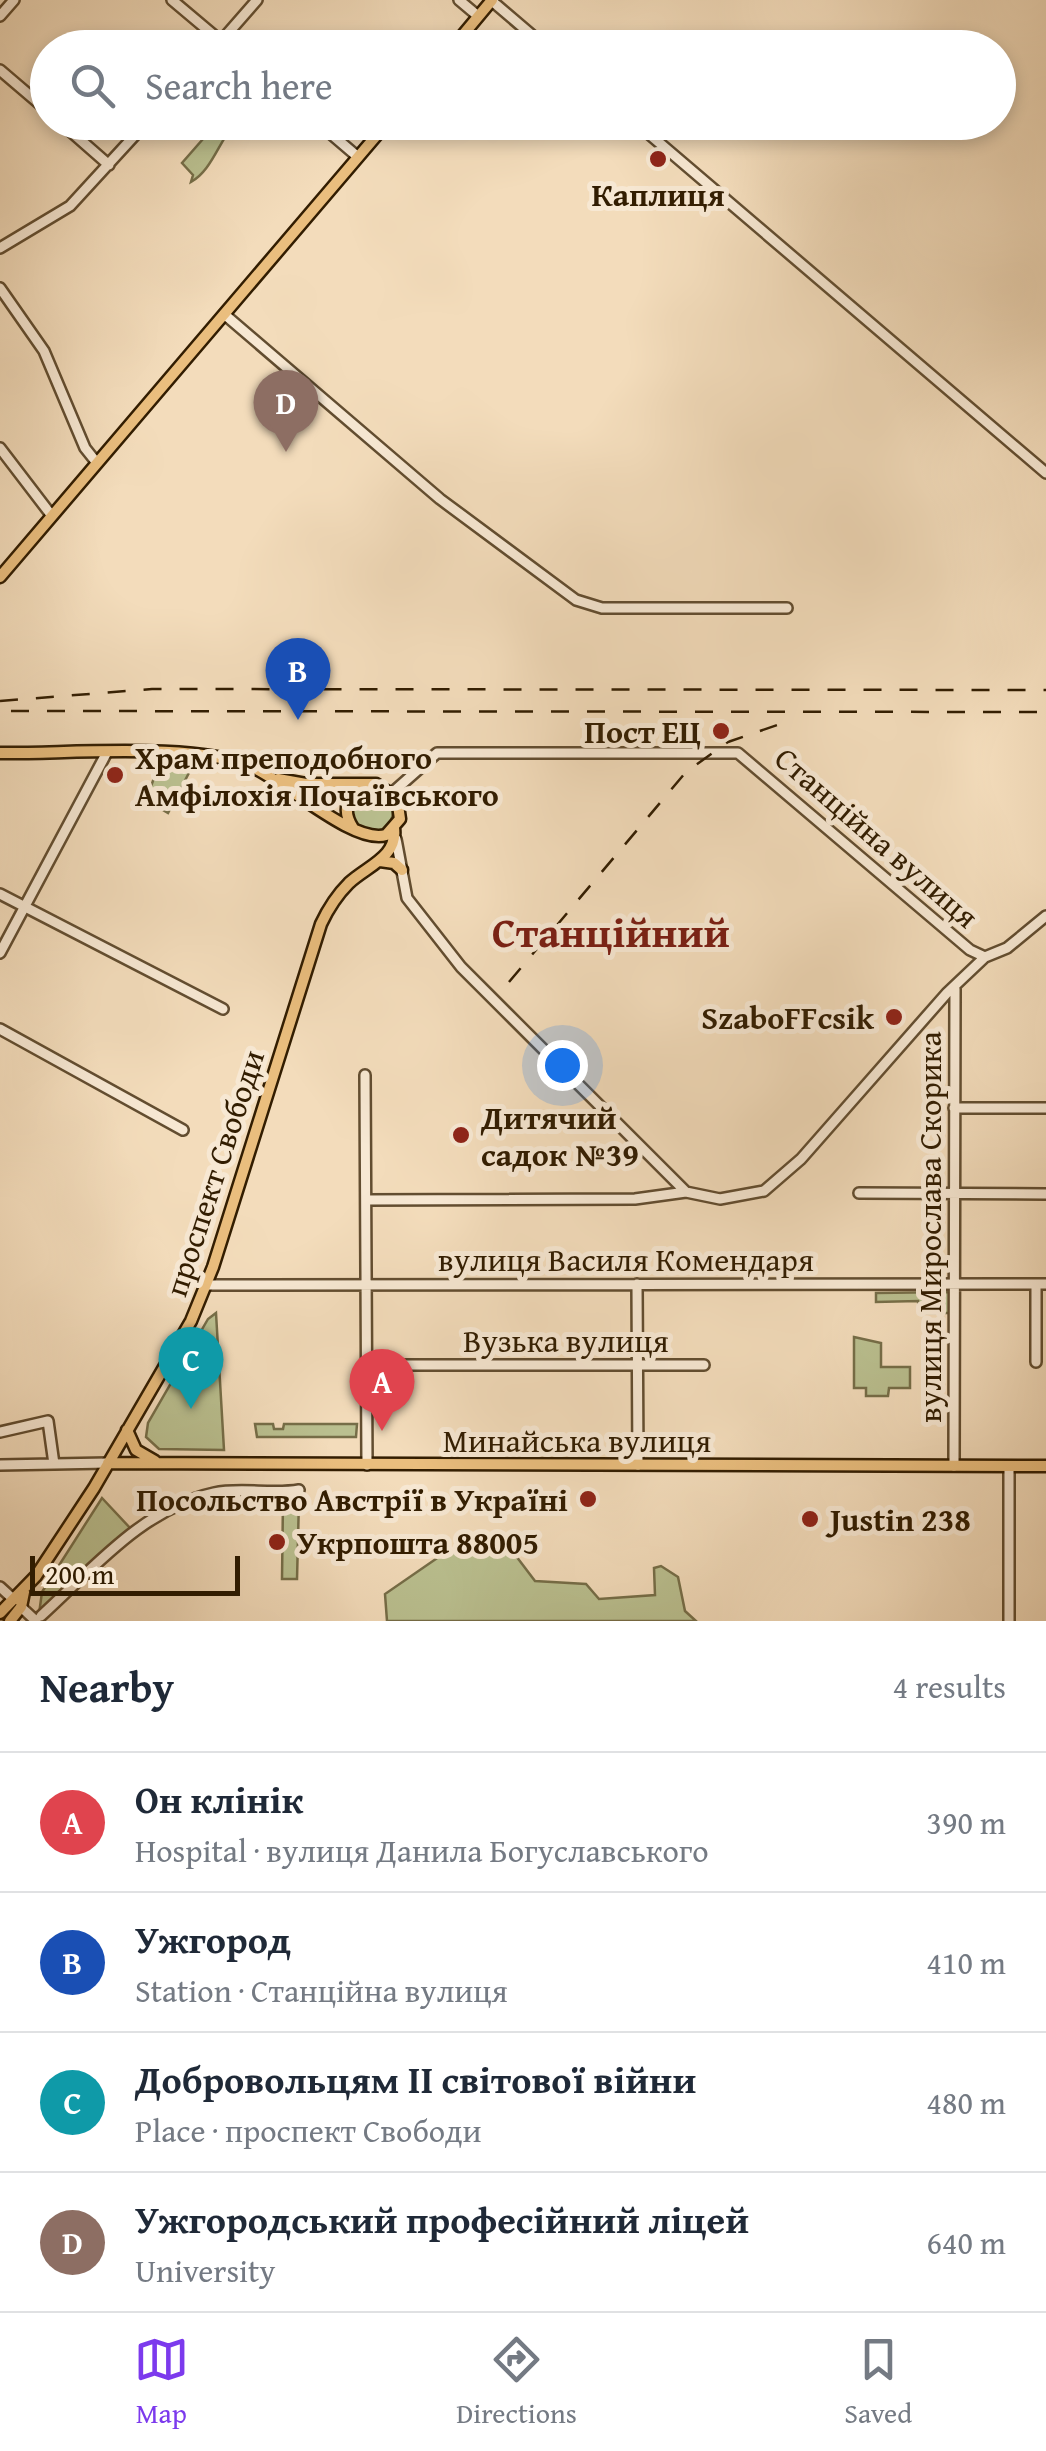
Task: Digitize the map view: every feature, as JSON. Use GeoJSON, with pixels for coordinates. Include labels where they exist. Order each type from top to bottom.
{"type":"FeatureCollection","features":[{"type":"Feature","properties":{"kind":"main road"},"geometry":{"type":"LineString","coordinates":[[467,30],[492,0]]}},
{"type":"Feature","properties":{"kind":"main road"},"geometry":{"type":"LineString","coordinates":[[0,577],[373,140]]}},
{"type":"Feature","properties":{"kind":"main road"},"geometry":{"type":"LineString","coordinates":[[0,753],[224,755],[278,780],[369,838],[378,852],[374,864],[394,863],[402,870]]}},
{"type":"Feature","properties":{"kind":"main road"},"geometry":{"type":"LineString","coordinates":[[278,780],[382,785],[393,792],[400,808],[395,834],[369,838]]}},
{"type":"Feature","properties":{"kind":"main road"},"geometry":{"type":"LineString","coordinates":[[353,829],[346,808],[352,794],[364,785]]}},
{"type":"Feature","properties":{"kind":"main road","name":"проспект Свободи"},"geometry":{"type":"LineString","coordinates":[[10,1621],[17,1603],[108,1463],[191,1321],[321,924],[340,892],[374,864],[395,834]]}},
{"type":"Feature","properties":{"kind":"main road"},"geometry":{"type":"LineString","coordinates":[[127,1430],[142,1456],[161,1464]]}},
{"type":"Feature","properties":{"kind":"main road","name":"Минайська вулиця"},"geometry":{"type":"LineString","coordinates":[[108,1463],[1046,1466]]}},
{"type":"Feature","properties":{"kind":"main road","name":"проспект Свободи"},"geometry":{"type":"LineString","coordinates":[[0,1613],[17,1603]]}},
{"type":"Feature","properties":{"kind":"street"},"geometry":{"type":"LineString","coordinates":[[0,16],[14,0]]}},
{"type":"Feature","properties":{"kind":"street"},"geometry":{"type":"LineString","coordinates":[[172,0],[205,30]]}},
{"type":"Feature","properties":{"kind":"street"},"geometry":{"type":"LineString","coordinates":[[233,30],[258,0]]}},
{"type":"Feature","properties":{"kind":"street"},"geometry":{"type":"LineString","coordinates":[[459,0],[478,16]]}},
{"type":"Feature","properties":{"kind":"street"},"geometry":{"type":"LineString","coordinates":[[492,0],[526,30]]}},
{"type":"Feature","properties":{"kind":"street"},"geometry":{"type":"LineString","coordinates":[[0,70],[30,96]]}},
{"type":"Feature","properties":{"kind":"street"},"geometry":{"type":"LineString","coordinates":[[81,140],[110,165]]}},
{"type":"Feature","properties":{"kind":"street"},"geometry":{"type":"LineString","coordinates":[[0,248],[70,206],[132,140]]}},
{"type":"Feature","properties":{"kind":"street"},"geometry":{"type":"LineString","coordinates":[[338,140],[358,157]]}},
{"type":"Feature","properties":{"kind":"street"},"geometry":{"type":"LineString","coordinates":[[655,140],[1046,474]]}},
{"type":"Feature","properties":{"kind":"street"},"geometry":{"type":"LineString","coordinates":[[0,288],[44,351],[86,448],[97,463]]}},
{"type":"Feature","properties":{"kind":"street"},"geometry":{"type":"LineString","coordinates":[[224,314],[440,499],[576,600],[602,608],[787,608]]}},
{"type":"Feature","properties":{"kind":"street"},"geometry":{"type":"LineString","coordinates":[[0,448],[52,516]]}},
{"type":"Feature","properties":{"kind":"street","name":"Станційна вулиця"},"geometry":{"type":"LineString","coordinates":[[393,792],[437,753],[738,753],[970,950],[985,958]]}},
{"type":"Feature","properties":{"kind":"street"},"geometry":{"type":"LineString","coordinates":[[0,953],[106,754]]}},
{"type":"Feature","properties":{"kind":"street"},"geometry":{"type":"LineString","coordinates":[[395,834],[407,898],[461,967],[686,1192]]}},
{"type":"Feature","properties":{"kind":"street"},"geometry":{"type":"LineString","coordinates":[[0,894],[223,1009]]}},
{"type":"Feature","properties":{"kind":"street"},"geometry":{"type":"LineString","coordinates":[[366,1200],[635,1199],[686,1192],[720,1199],[764,1191],[801,1158],[985,958],[1007,948],[1046,916]]}},
{"type":"Feature","properties":{"kind":"street","name":"вулиця Мирослава Скорика"},"geometry":{"type":"LineString","coordinates":[[954,1466],[955,988]]}},
{"type":"Feature","properties":{"kind":"street"},"geometry":{"type":"LineString","coordinates":[[0,1030],[183,1130]]}},
{"type":"Feature","properties":{"kind":"street"},"geometry":{"type":"LineString","coordinates":[[365,1075],[368,1464]]}},
{"type":"Feature","properties":{"kind":"street"},"geometry":{"type":"LineString","coordinates":[[954,1108],[1046,1108]]}},
{"type":"Feature","properties":{"kind":"street"},"geometry":{"type":"LineString","coordinates":[[859,1194],[1046,1194]]}},
{"type":"Feature","properties":{"kind":"street","name":"вулиця Василя Комендаря"},"geometry":{"type":"LineString","coordinates":[[206,1284],[1041,1284]]}},
{"type":"Feature","properties":{"kind":"street"},"geometry":{"type":"LineString","coordinates":[[637,1284],[638,1465]]}},
{"type":"Feature","properties":{"kind":"street"},"geometry":{"type":"LineString","coordinates":[[1036,1362],[1041,1284]]}},
{"type":"Feature","properties":{"kind":"street","name":"Вузька вулиця"},"geometry":{"type":"LineString","coordinates":[[367,1365],[704,1365]]}},
{"type":"Feature","properties":{"kind":"street"},"geometry":{"type":"LineString","coordinates":[[0,1432],[48,1421],[54,1464]]}},
{"type":"Feature","properties":{"kind":"street"},"geometry":{"type":"LineString","coordinates":[[0,1464],[108,1463]]}},
{"type":"Feature","properties":{"kind":"street"},"geometry":{"type":"LineString","coordinates":[[1009,1466],[1009,1621]]}},
{"type":"Feature","properties":{"kind":"street"},"geometry":{"type":"LineString","coordinates":[[0,1588],[39,1619],[135,1528],[183,1501],[224,1492],[299,1490]]}},
{"type":"Feature","properties":{"kind":"green space"},"geometry":{"type":"Polygon","coordinates":[[[202,140],[224,140],[209,164],[191,182],[193,175],[182,163],[202,140]]]}},
{"type":"Feature","properties":{"kind":"green space"},"geometry":{"type":"Polygon","coordinates":[[[158,767],[192,767],[168,813],[146,800],[158,767]]]}},
{"type":"Feature","properties":{"kind":"green space"},"geometry":{"type":"Polygon","coordinates":[[[372,790],[387,796],[393,811],[387,826],[372,832],[357,826],[351,811],[357,796],[372,790]]]}},
{"type":"Feature","properties":{"kind":"green space"},"geometry":{"type":"Polygon","coordinates":[[[951,1292],[951,1313],[919,1313],[918,1301],[876,1302],[876,1293],[951,1292]]]}},
{"type":"Feature","properties":{"kind":"green space"},"geometry":{"type":"Polygon","coordinates":[[[216,1313],[224,1450],[159,1449],[146,1437],[148,1423],[208,1319],[216,1313]]]}},
{"type":"Feature","properties":{"kind":"green space"},"geometry":{"type":"Polygon","coordinates":[[[854,1337],[881,1343],[881,1367],[910,1367],[910,1388],[889,1388],[888,1396],[866,1396],[866,1388],[854,1388],[854,1337]]]}},
{"type":"Feature","properties":{"kind":"green space"},"geometry":{"type":"Polygon","coordinates":[[[255,1424],[273,1424],[274,1429],[283,1429],[284,1424],[357,1424],[356,1437],[257,1437],[255,1424]]]}},
{"type":"Feature","properties":{"kind":"green space"},"geometry":{"type":"Polygon","coordinates":[[[102,1498],[131,1529],[39,1614],[42,1592],[102,1498]]]}},
{"type":"Feature","properties":{"kind":"green space"},"geometry":{"type":"Polygon","coordinates":[[[283,1500],[299,1500],[297,1579],[282,1579],[283,1500]]]}},
{"type":"Feature","properties":{"kind":"green space"},"geometry":{"type":"Polygon","coordinates":[[[446,1552],[513,1552],[535,1581],[586,1584],[599,1599],[655,1595],[654,1568],[661,1566],[678,1577],[685,1611],[696,1621],[387,1621],[385,1594],[446,1552]]]}},
{"type":"Feature","properties":{"kind":"railway"},"geometry":{"type":"LineString","coordinates":[[0,701],[152,689],[1046,690]]}},
{"type":"Feature","properties":{"kind":"railway"},"geometry":{"type":"LineString","coordinates":[[11,711],[1046,712]]}},
{"type":"Feature","properties":{"kind":"railway"},"geometry":{"type":"LineString","coordinates":[[509,982],[686,772],[728,742],[789,721]]}},
{"type":"Feature","properties":{"kind":"place","name":"Каплиця"},"geometry":{"type":"Point","coordinates":[658,159]}},
{"type":"Feature","properties":{"kind":"place","name":"Ужгородський професійний ліцей"},"geometry":{"type":"Point","coordinates":[286,452]}},
{"type":"Feature","properties":{"kind":"place","name":"Ужгород"},"geometry":{"type":"Point","coordinates":[298,720]}},
{"type":"Feature","properties":{"kind":"place","name":"Пост ЕЦ"},"geometry":{"type":"Point","coordinates":[721,731]}},
{"type":"Feature","properties":{"kind":"place","name":"Храм преподобного Амфілохія Почаївського"},"geometry":{"type":"Point","coordinates":[115,775]}},
{"type":"Feature","properties":{"kind":"place","name":"SzaboFFcsik"},"geometry":{"type":"Point","coordinates":[894,1017]}},
{"type":"Feature","properties":{"kind":"place","name":"Дитячий садок №39"},"geometry":{"type":"Point","coordinates":[461,1135]}},
{"type":"Feature","properties":{"kind":"place","name":"Добровольцям Ⅱ світової війни"},"geometry":{"type":"Point","coordinates":[191,1409]}},
{"type":"Feature","properties":{"kind":"place","name":"Он клінік"},"geometry":{"type":"Point","coordinates":[382,1431]}},
{"type":"Feature","properties":{"kind":"place","name":"Посольство Австрії в Україні"},"geometry":{"type":"Point","coordinates":[588,1499]}},
{"type":"Feature","properties":{"kind":"place","name":"Justin 238"},"geometry":{"type":"Point","coordinates":[810,1519]}},
{"type":"Feature","properties":{"kind":"place","name":"Укрпошта 88005"},"geometry":{"type":"Point","coordinates":[277,1542]}},
{"type":"Feature","properties":{"kind":"district","name":"Станційний"},"geometry":{"type":"Point","coordinates":[611,931]}}]}
